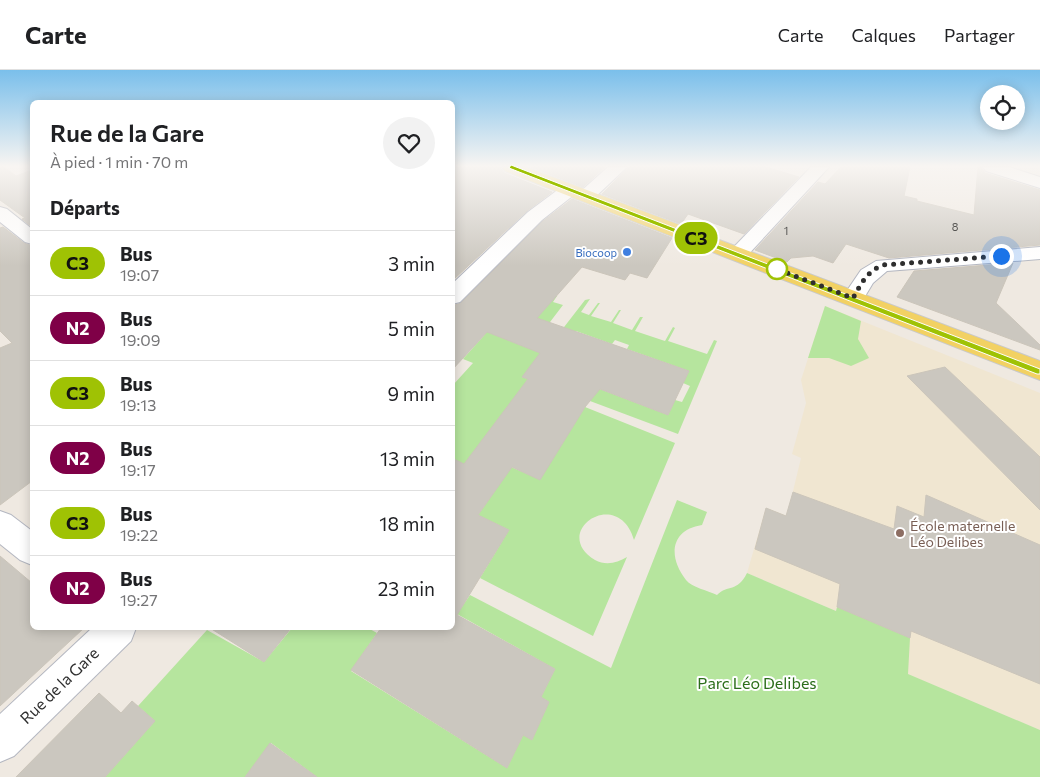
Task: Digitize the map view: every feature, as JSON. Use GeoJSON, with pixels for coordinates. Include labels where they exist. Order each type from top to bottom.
{"type":"FeatureCollection","features":[{"type":"Feature","properties":{"kind":"main road"},"geometry":{"type":"LineString","coordinates":[[595,200],[853,298],[1040,372]]}},
{"type":"Feature","properties":{"kind":"street"},"geometry":{"type":"LineString","coordinates":[[455,294],[541,211],[563,200]]}},
{"type":"Feature","properties":{"kind":"street"},"geometry":{"type":"LineString","coordinates":[[738,254],[789,200]]}},
{"type":"Feature","properties":{"kind":"street"},"geometry":{"type":"LineString","coordinates":[[0,214],[30,236]]}},
{"type":"Feature","properties":{"kind":"street"},"geometry":{"type":"LineString","coordinates":[[853,298],[867,275],[873,269],[883,265],[1040,253]]}},
{"type":"Feature","properties":{"kind":"street"},"geometry":{"type":"LineString","coordinates":[[0,525],[30,548]]}},
{"type":"Feature","properties":{"kind":"street","name":"Rue de la Gare"},"geometry":{"type":"LineString","coordinates":[[0,742],[116,630]]}},
{"type":"Feature","properties":{"kind":"shaded area","name":"École maternelle Léo Delibes"},"geometry":{"type":"Polygon","coordinates":[[[825,306],[1040,393],[1040,730],[907,674],[837,607],[836,611],[747,573],[766,508],[787,516],[801,458],[792,454],[806,403],[801,380],[825,306]]]}},
{"type":"Feature","properties":{"kind":"green space"},"geometry":{"type":"Polygon","coordinates":[[[553,295],[557,296],[553,302],[563,305],[547,326],[561,331],[585,300],[590,299],[581,312],[589,315],[600,303],[591,316],[611,322],[619,310],[621,310],[613,323],[632,330],[640,317],[643,317],[635,331],[665,341],[673,327],[675,328],[668,341],[707,354],[714,340],[717,341],[678,434],[590,401],[597,388],[668,415],[675,400],[682,402],[690,386],[683,383],[689,371],[627,349],[629,345],[615,340],[612,344],[576,331],[564,347],[522,377],[528,379],[471,466],[455,465],[455,383],[473,363],[463,359],[488,331],[526,331],[553,295]]]}},
{"type":"Feature","properties":{"kind":"green space"},"geometry":{"type":"Polygon","coordinates":[[[825,306],[861,321],[858,339],[869,358],[851,366],[829,358],[808,358],[825,306]]]}},
{"type":"Feature","properties":{"kind":"green space"},"geometry":{"type":"Polygon","coordinates":[[[585,407],[675,443],[634,540],[626,524],[615,516],[602,515],[591,519],[583,527],[579,537],[583,549],[595,560],[611,563],[627,557],[593,636],[480,578],[509,530],[478,515],[511,467],[539,479],[585,407]]]}},
{"type":"Feature","properties":{"kind":"green space","name":"Parc Léo Delibes"},"geometry":{"type":"Polygon","coordinates":[[[677,500],[707,512],[702,525],[683,532],[675,546],[676,562],[688,582],[717,595],[736,586],[747,573],[836,611],[837,607],[910,638],[908,674],[1040,730],[1040,777],[317,777],[271,743],[245,777],[105,777],[155,721],[138,706],[207,630],[264,662],[290,630],[372,630],[377,633],[351,671],[507,768],[523,735],[532,740],[549,702],[541,697],[555,669],[457,614],[470,595],[611,668],[677,500]]]}},
{"type":"Feature","properties":{"kind":"building"},"geometry":{"type":"Polygon","coordinates":[[[0,200],[30,200],[30,225],[22,219],[25,218],[0,200]]]}},
{"type":"Feature","properties":{"kind":"building"},"geometry":{"type":"Polygon","coordinates":[[[455,200],[541,200],[527,211],[455,278],[455,200]]]}},
{"type":"Feature","properties":{"kind":"building"},"geometry":{"type":"Polygon","coordinates":[[[571,200],[575,200],[672,238],[647,278],[630,273],[625,280],[582,267],[537,318],[689,371],[668,415],[600,389],[585,407],[540,480],[512,467],[478,515],[509,530],[457,615],[555,669],[541,697],[549,702],[532,740],[523,735],[507,768],[351,670],[380,630],[455,630],[455,460],[464,464],[528,379],[522,377],[540,353],[487,332],[455,367],[455,305],[461,303],[543,221],[571,200]]]}},
{"type":"Feature","properties":{"kind":"building"},"geometry":{"type":"Polygon","coordinates":[[[618,200],[777,200],[744,234],[688,214],[681,224],[618,200]]]}},
{"type":"Feature","properties":{"kind":"building"},"geometry":{"type":"Polygon","coordinates":[[[801,200],[917,200],[974,215],[975,200],[1040,200],[1040,245],[889,258],[846,244],[833,263],[813,256],[791,258],[787,262],[755,250],[801,200]]]}},
{"type":"Feature","properties":{"kind":"building"},"geometry":{"type":"Polygon","coordinates":[[[3,227],[30,245],[30,482],[0,505],[0,348],[12,343],[0,331],[0,228],[3,227]]]}},
{"type":"Feature","properties":{"kind":"building"},"geometry":{"type":"Polygon","coordinates":[[[1013,263],[996,303],[1040,345],[1040,350],[897,297],[914,271],[1013,263]]]}},
{"type":"Feature","properties":{"kind":"building"},"geometry":{"type":"Polygon","coordinates":[[[945,367],[1040,457],[1040,510],[907,376],[945,367]]]}},
{"type":"Feature","properties":{"kind":"building"},"geometry":{"type":"Polygon","coordinates":[[[793,492],[894,529],[897,506],[924,517],[926,495],[1040,545],[1040,684],[911,631],[910,638],[837,607],[840,584],[755,549],[766,508],[786,516],[793,492]]]}},
{"type":"Feature","properties":{"kind":"building"},"geometry":{"type":"Polygon","coordinates":[[[0,556],[30,581],[30,630],[82,630],[0,706],[0,556]]]}},
{"type":"Feature","properties":{"kind":"building"},"geometry":{"type":"Polygon","coordinates":[[[213,630],[289,630],[264,662],[213,630]]]}},
{"type":"Feature","properties":{"kind":"building"},"geometry":{"type":"Polygon","coordinates":[[[99,693],[121,713],[132,701],[155,721],[105,777],[16,777],[99,693]]]}},
{"type":"Feature","properties":{"kind":"building"},"geometry":{"type":"Polygon","coordinates":[[[270,743],[317,777],[245,777],[270,743]]]}},
{"type":"Feature","properties":{"kind":"bus line","name":"C3"},"geometry":{"type":"LineString","coordinates":[[597,200],[1040,371]]}},
{"type":"Feature","properties":{"kind":"place","name":"Biocoop"},"geometry":{"type":"Point","coordinates":[627,252]}},
{"type":"Feature","properties":{"kind":"place","name":"École maternelle Léo Delibes"},"geometry":{"type":"Point","coordinates":[900,533]}},
{"type":"Feature","properties":{"kind":"route"},"geometry":{"type":"LineString","coordinates":[[777,269],[774,268],[853,298],[867,275],[873,269],[883,265],[1001,256]]}}]}
